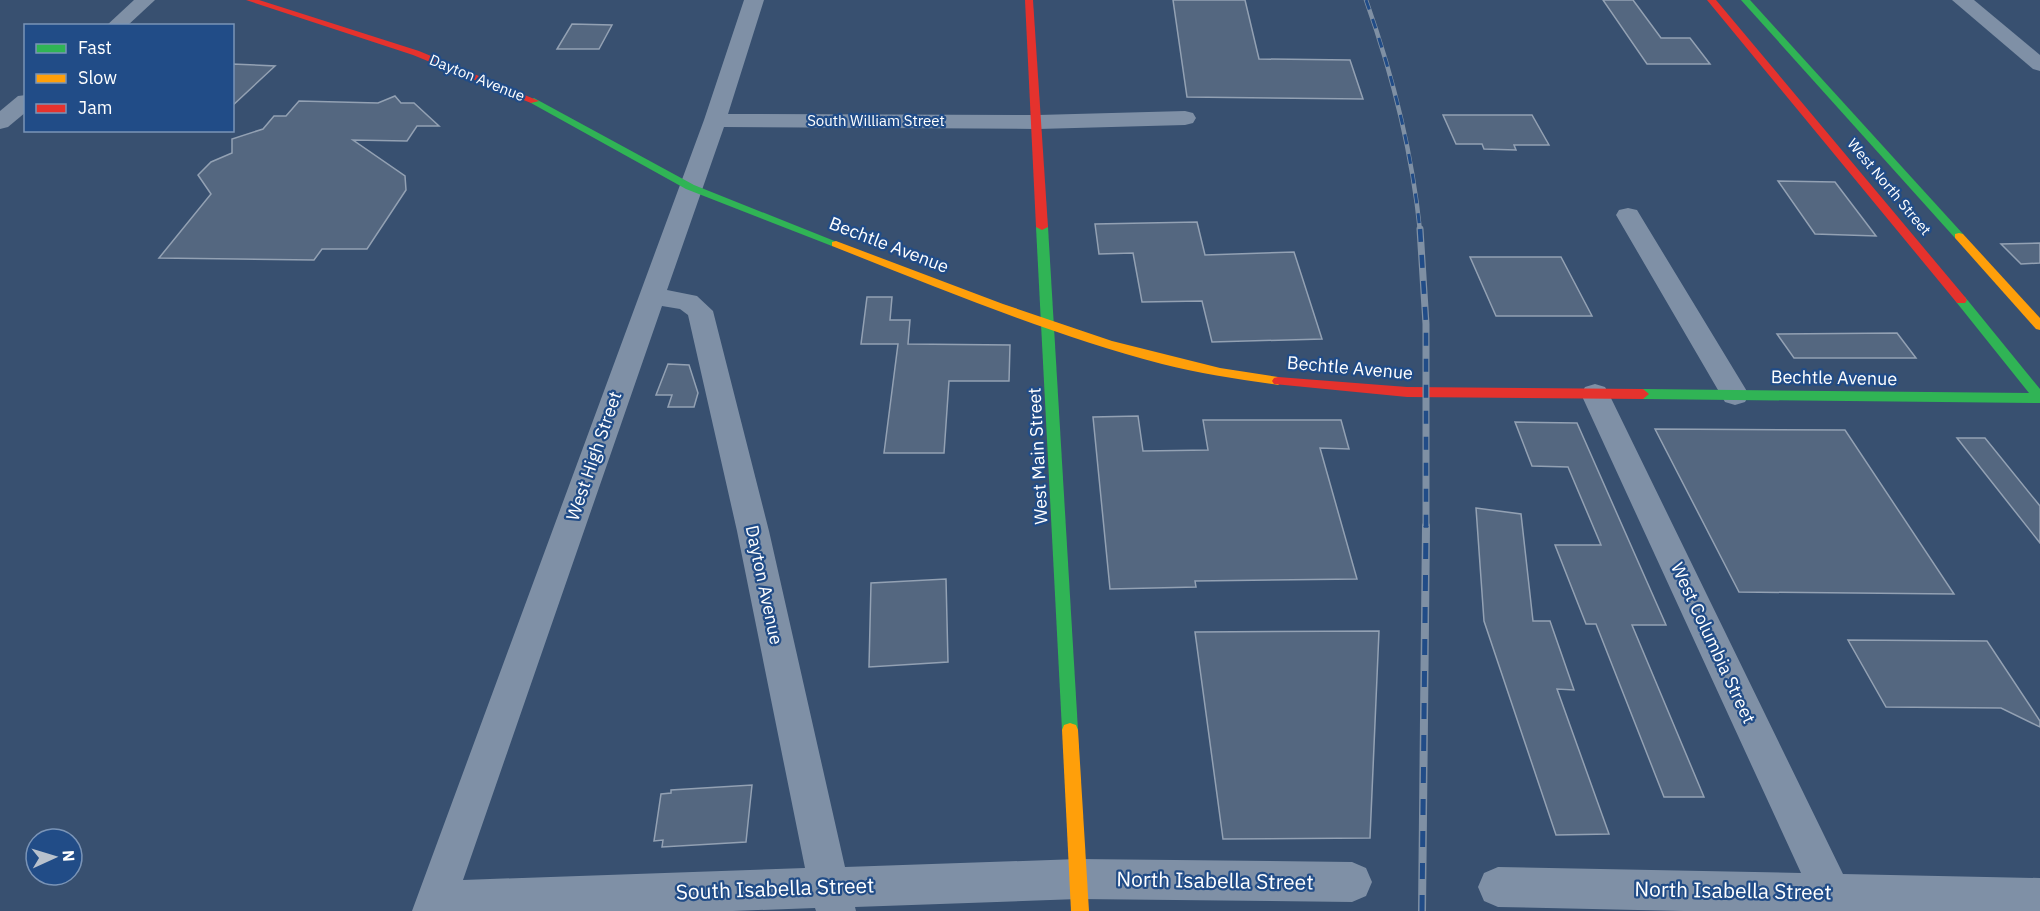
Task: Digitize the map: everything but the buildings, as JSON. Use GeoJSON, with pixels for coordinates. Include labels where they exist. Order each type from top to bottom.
{"type":"FeatureCollection","features":[{"type":"Feature","properties":{"kind":"main road","name":"Dayton Avenue"},"geometry":{"type":"LineString","coordinates":[[250,0],[416,53],[530,99],[690,187]]}},
{"type":"Feature","properties":{"kind":"main road","name":"West Main Street"},"geometry":{"type":"LineString","coordinates":[[1029,0],[1050,327],[1079,895]]}},
{"type":"Feature","properties":{"kind":"main road","name":"West North Street"},"geometry":{"type":"LineString","coordinates":[[1711,0],[1960,298],[2040,398]]}},
{"type":"Feature","properties":{"kind":"main road","name":"West North Street"},"geometry":{"type":"LineString","coordinates":[[1745,0],[2040,326]]}},
{"type":"Feature","properties":{"kind":"main road","name":"Bechtle Avenue"},"geometry":{"type":"LineString","coordinates":[[690,187],[1098,345],[1198,368],[1334,388],[1407,392],[2040,398]]}},
{"type":"Feature","properties":{"kind":"street"},"geometry":{"type":"LineString","coordinates":[[117,24],[145,0]]}},
{"type":"Feature","properties":{"kind":"street","name":"West High Street"},"geometry":{"type":"LineString","coordinates":[[433,906],[715,120],[754,0]]}},
{"type":"Feature","properties":{"kind":"street"},"geometry":{"type":"LineString","coordinates":[[1962,0],[2040,65]]}},
{"type":"Feature","properties":{"kind":"street"},"geometry":{"type":"LineString","coordinates":[[1,121],[24,103]]}},
{"type":"Feature","properties":{"kind":"street","name":"South William Street"},"geometry":{"type":"LineString","coordinates":[[715,120],[1038,122],[1185,118]]}},
{"type":"Feature","properties":{"kind":"street"},"geometry":{"type":"LineString","coordinates":[[1628,215],[1735,395]]}},
{"type":"Feature","properties":{"kind":"street","name":"Dayton Avenue"},"geometry":{"type":"LineString","coordinates":[[651,296],[688,302],[700,311],[753,531],[833,899]]}},
{"type":"Feature","properties":{"kind":"street","name":"West Columbia Street"},"geometry":{"type":"LineString","coordinates":[[1595,394],[1831,893]]}},
{"type":"Feature","properties":{"kind":"street","name":"North Isabella Street"},"geometry":{"type":"LineString","coordinates":[[1079,895],[1352,882]]}},
{"type":"Feature","properties":{"kind":"street","name":"North Isabella Street"},"geometry":{"type":"LineString","coordinates":[[1498,887],[2040,898]]}},
{"type":"Feature","properties":{"kind":"street","name":"South Isabella Street"},"geometry":{"type":"LineString","coordinates":[[433,906],[1079,895]]}},
{"type":"Feature","properties":{"kind":"railway"},"geometry":{"type":"LineString","coordinates":[[1366,0],[1385,57],[1407,143],[1420,231]]}},
{"type":"Feature","properties":{"kind":"railway"},"geometry":{"type":"LineString","coordinates":[[1420,229],[1426,324],[1426,526]]}},
{"type":"Feature","properties":{"kind":"railway"},"geometry":{"type":"LineString","coordinates":[[1422,911],[1426,526]]}},
{"type":"Feature","properties":{"kind":"traffic: fast"},"geometry":{"type":"LineString","coordinates":[[1745,0],[1959,236]]}},
{"type":"Feature","properties":{"kind":"traffic: fast"},"geometry":{"type":"LineString","coordinates":[[534,101],[690,187],[836,244]]}},
{"type":"Feature","properties":{"kind":"traffic: fast"},"geometry":{"type":"LineString","coordinates":[[1042,227],[1070,730]]}},
{"type":"Feature","properties":{"kind":"traffic: fast"},"geometry":{"type":"LineString","coordinates":[[1961,300],[2040,398]]}},
{"type":"Feature","properties":{"kind":"traffic: fast"},"geometry":{"type":"LineString","coordinates":[[1643,394],[2040,398]]}},
{"type":"Feature","properties":{"kind":"traffic: slow"},"geometry":{"type":"LineString","coordinates":[[1959,236],[2040,326]]}},
{"type":"Feature","properties":{"kind":"traffic: slow"},"geometry":{"type":"LineString","coordinates":[[836,244],[998,307],[1108,345],[1220,372],[1278,381]]}},
{"type":"Feature","properties":{"kind":"traffic: slow"},"geometry":{"type":"LineString","coordinates":[[1070,730],[1080,911]]}},
{"type":"Feature","properties":{"kind":"traffic: jam"},"geometry":{"type":"LineString","coordinates":[[250,0],[416,53],[534,101]]}},
{"type":"Feature","properties":{"kind":"traffic: jam"},"geometry":{"type":"LineString","coordinates":[[1029,0],[1042,227]]}},
{"type":"Feature","properties":{"kind":"traffic: jam"},"geometry":{"type":"LineString","coordinates":[[1711,0],[1961,300]]}},
{"type":"Feature","properties":{"kind":"traffic: jam"},"geometry":{"type":"LineString","coordinates":[[1278,381],[1407,392],[1643,394]]}}]}
